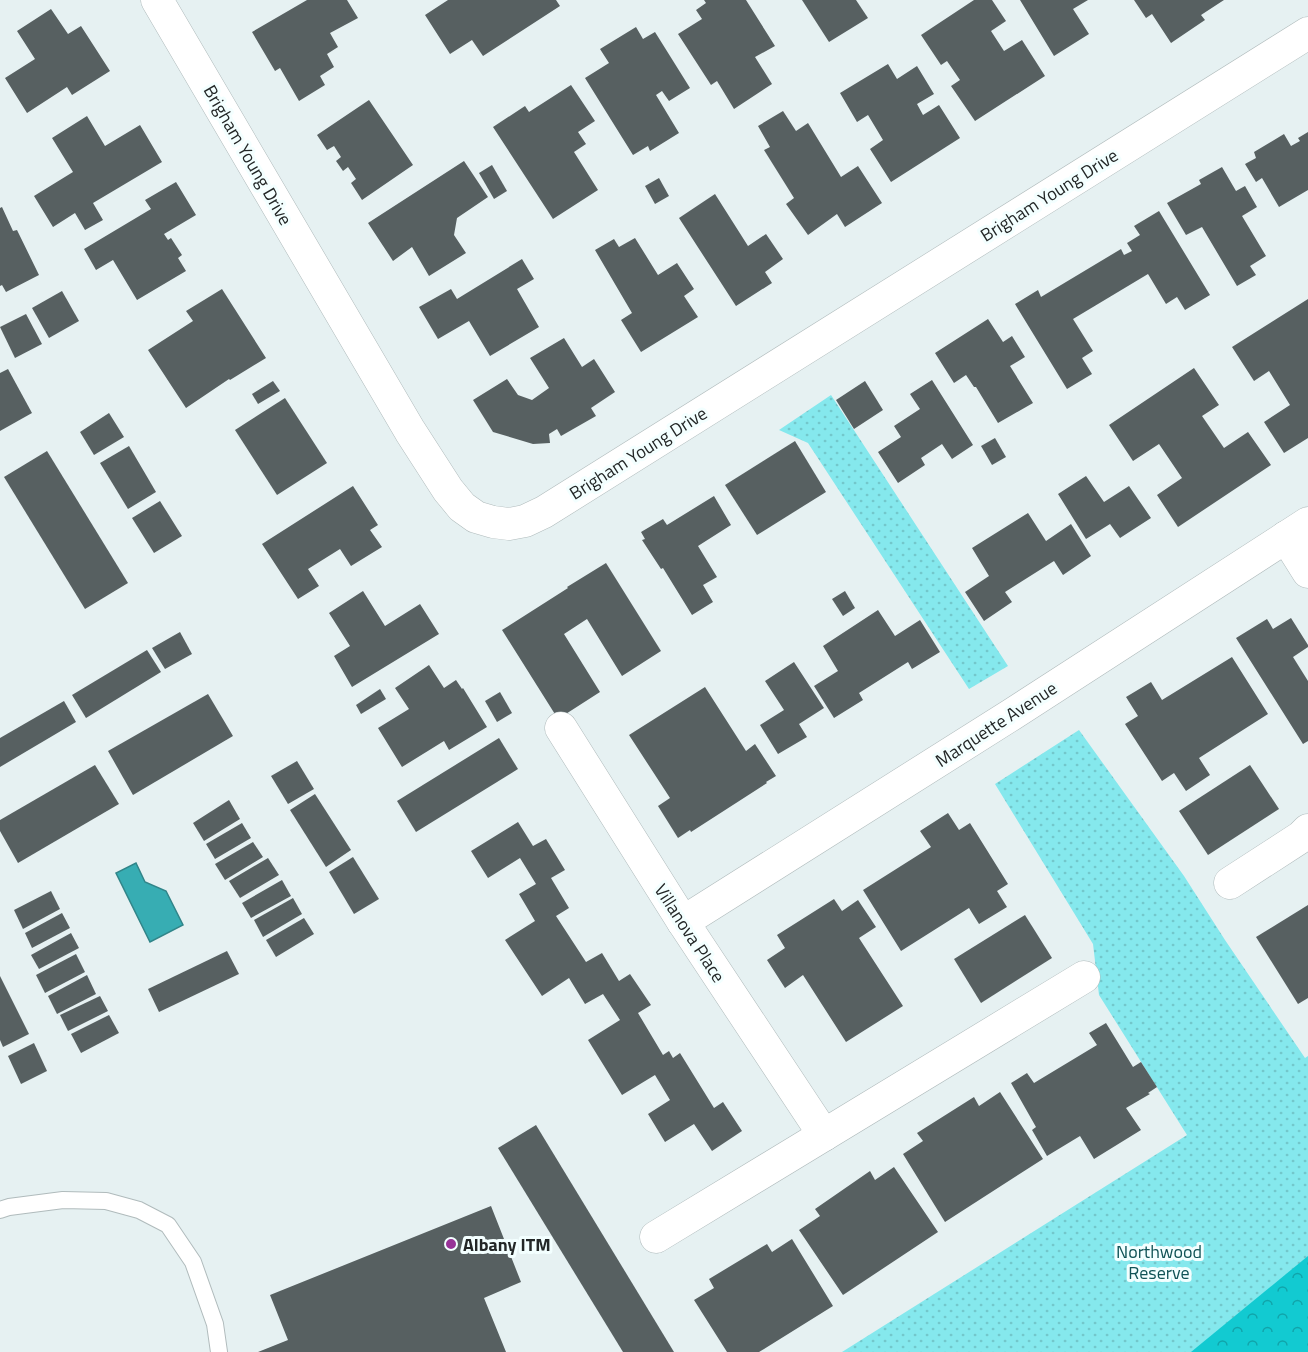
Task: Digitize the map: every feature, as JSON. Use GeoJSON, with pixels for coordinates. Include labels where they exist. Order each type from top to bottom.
{"type":"FeatureCollection","features":[{"type":"Feature","properties":{"kind":"street","name":"Brigham Young Drive"},"geometry":{"type":"LineString","coordinates":[[158,0],[410,431],[448,490],[462,507],[476,517],[509,524],[525,521],[544,512],[1308,33]]}},
{"type":"Feature","properties":{"kind":"street"},"geometry":{"type":"LineString","coordinates":[[1297,530],[1308,572]]}},
{"type":"Feature","properties":{"kind":"street","name":"Marquette Avenue"},"geometry":{"type":"LineString","coordinates":[[682,922],[1297,530]]}},
{"type":"Feature","properties":{"kind":"street","name":"Villanova Place"},"geometry":{"type":"LineString","coordinates":[[561,728],[682,922],[824,1135]]}},
{"type":"Feature","properties":{"kind":"street"},"geometry":{"type":"LineString","coordinates":[[1230,883],[1301,837],[1308,830]]}},
{"type":"Feature","properties":{"kind":"street"},"geometry":{"type":"LineString","coordinates":[[656,1237],[1084,977]]}},
{"type":"Feature","properties":{"kind":"lane"},"geometry":{"type":"LineString","coordinates":[[0,1210],[63,1200],[106,1201],[139,1210],[168,1225],[193,1262],[215,1324],[219,1352]]}},
{"type":"Feature","properties":{"kind":"green space"},"geometry":{"type":"Polygon","coordinates":[[[831,395],[1008,666],[969,689],[808,443],[779,430],[831,395]]]}},
{"type":"Feature","properties":{"kind":"green space","name":"Northwood Reserve"},"geometry":{"type":"Polygon","coordinates":[[[1079,730],[1184,876],[1305,1058],[1308,1056],[1308,1352],[842,1352],[1187,1135],[1099,995],[1093,944],[995,784],[1079,730]]]}},
{"type":"Feature","properties":{"kind":"green space"},"geometry":{"type":"Polygon","coordinates":[[[1308,1256],[1308,1352],[1191,1352],[1308,1256]]]}},
{"type":"Feature","properties":{"kind":"shaded area"},"geometry":{"type":"Polygon","coordinates":[[[136,863],[145,882],[166,891],[183,925],[150,942],[116,873],[136,863]]]}},
{"type":"Feature","properties":{"kind":"building"},"geometry":{"type":"Polygon","coordinates":[[[307,0],[347,0],[358,18],[330,33],[338,47],[327,54],[334,67],[320,76],[325,85],[299,101],[280,68],[275,71],[252,32],[307,0]]]}},
{"type":"Feature","properties":{"kind":"building"},"geometry":{"type":"Polygon","coordinates":[[[448,0],[556,0],[560,6],[483,56],[472,40],[450,54],[425,15],[448,0]]]}},
{"type":"Feature","properties":{"kind":"building"},"geometry":{"type":"Polygon","coordinates":[[[704,0],[746,0],[775,46],[755,57],[772,84],[734,109],[717,81],[711,85],[678,34],[702,19],[696,10],[706,3],[704,0]]]}},
{"type":"Feature","properties":{"kind":"building"},"geometry":{"type":"Polygon","coordinates":[[[802,0],[856,0],[868,18],[829,42],[802,0]]]}},
{"type":"Feature","properties":{"kind":"building"},"geometry":{"type":"Polygon","coordinates":[[[974,0],[992,0],[1006,21],[991,31],[1004,51],[1022,40],[1045,76],[975,121],[951,86],[960,80],[947,61],[941,65],[921,35],[974,0]]]}},
{"type":"Feature","properties":{"kind":"building"},"geometry":{"type":"Polygon","coordinates":[[[1020,0],[1088,0],[1073,9],[1089,34],[1054,56],[1020,0]]]}},
{"type":"Feature","properties":{"kind":"building"},"geometry":{"type":"Polygon","coordinates":[[[1134,0],[1224,0],[1201,15],[1205,20],[1171,43],[1152,14],[1146,18],[1134,0]]]}},
{"type":"Feature","properties":{"kind":"building"},"geometry":{"type":"Polygon","coordinates":[[[51,9],[68,34],[81,26],[110,71],[72,95],[67,87],[27,113],[5,78],[35,59],[17,31],[51,9]]]}},
{"type":"Feature","properties":{"kind":"building"},"geometry":{"type":"Polygon","coordinates":[[[636,27],[643,39],[655,32],[690,88],[669,101],[662,91],[656,95],[679,133],[650,151],[648,146],[633,155],[585,78],[609,63],[600,49],[636,27]]]}},
{"type":"Feature","properties":{"kind":"building"},"geometry":{"type":"Polygon","coordinates":[[[888,64],[897,79],[917,66],[934,94],[917,104],[923,115],[939,105],[960,138],[891,182],[870,149],[883,140],[868,115],[857,122],[840,93],[888,64]]]}},
{"type":"Feature","properties":{"kind":"building"},"geometry":{"type":"Polygon","coordinates":[[[571,85],[595,121],[578,132],[586,144],[574,152],[598,190],[553,219],[493,127],[525,106],[529,112],[571,85]]]}},
{"type":"Feature","properties":{"kind":"building"},"geometry":{"type":"Polygon","coordinates":[[[369,100],[413,165],[362,200],[351,183],[356,179],[348,167],[343,171],[336,161],[341,157],[334,146],[327,150],[317,135],[369,100]]]}},
{"type":"Feature","properties":{"kind":"building"},"geometry":{"type":"Polygon","coordinates":[[[783,111],[796,131],[808,123],[841,177],[858,166],[882,203],[845,227],[837,214],[808,235],[786,204],[794,198],[764,150],[770,147],[758,126],[783,111]]]}},
{"type":"Feature","properties":{"kind":"building"},"geometry":{"type":"Polygon","coordinates":[[[87,116],[105,146],[140,125],[162,162],[93,203],[103,220],[85,230],[75,213],[53,227],[34,196],[73,172],[52,138],[87,116]]]}},
{"type":"Feature","properties":{"kind":"building"},"geometry":{"type":"Polygon","coordinates":[[[1308,132],[1308,190],[1279,207],[1262,178],[1256,182],[1245,164],[1256,158],[1254,152],[1284,134],[1291,146],[1300,141],[1298,138],[1308,132]]]}},
{"type":"Feature","properties":{"kind":"building"},"geometry":{"type":"Polygon","coordinates":[[[464,161],[488,197],[457,218],[454,235],[466,253],[429,276],[412,247],[393,261],[368,223],[464,161]]]}},
{"type":"Feature","properties":{"kind":"building"},"geometry":{"type":"Polygon","coordinates":[[[492,165],[507,191],[494,199],[479,173],[492,165]]]}},
{"type":"Feature","properties":{"kind":"building"},"geometry":{"type":"Polygon","coordinates":[[[1222,167],[1236,191],[1245,186],[1257,207],[1242,216],[1266,256],[1250,266],[1256,275],[1237,286],[1202,227],[1186,235],[1167,203],[1201,184],[1199,180],[1222,167]]]}},
{"type":"Feature","properties":{"kind":"building"},"geometry":{"type":"Polygon","coordinates":[[[659,178],[669,196],[655,204],[645,186],[659,178]]]}},
{"type":"Feature","properties":{"kind":"building"},"geometry":{"type":"Polygon","coordinates":[[[176,182],[196,215],[164,234],[168,240],[171,238],[182,255],[178,258],[186,271],[137,300],[113,260],[96,270],[84,249],[151,209],[145,200],[176,182]]]}},
{"type":"Feature","properties":{"kind":"building"},"geometry":{"type":"Polygon","coordinates":[[[715,194],[748,246],[766,234],[783,259],[765,272],[772,283],[736,306],[679,218],[715,194]]]}},
{"type":"Feature","properties":{"kind":"building"},"geometry":{"type":"Polygon","coordinates":[[[2,207],[13,231],[17,230],[39,275],[6,292],[2,285],[0,286],[0,208],[2,207]]]}},
{"type":"Feature","properties":{"kind":"building"},"geometry":{"type":"Polygon","coordinates":[[[1159,211],[1210,295],[1185,310],[1177,297],[1166,304],[1148,274],[1073,319],[1093,351],[1082,358],[1092,374],[1067,389],[1015,304],[1038,290],[1041,297],[1121,249],[1124,255],[1132,251],[1127,243],[1140,235],[1134,226],[1159,211]]]}},
{"type":"Feature","properties":{"kind":"building"},"geometry":{"type":"Polygon","coordinates":[[[635,238],[658,275],[677,263],[694,289],[684,296],[698,317],[641,352],[621,320],[632,313],[595,250],[614,239],[619,247],[635,238]]]}},
{"type":"Feature","properties":{"kind":"building"},"geometry":{"type":"Polygon","coordinates":[[[522,259],[534,279],[517,289],[539,327],[490,356],[469,321],[438,339],[419,307],[451,289],[457,299],[522,259]]]}},
{"type":"Feature","properties":{"kind":"building"},"geometry":{"type":"Polygon","coordinates":[[[222,289],[266,358],[229,379],[186,408],[148,350],[193,321],[186,311],[222,289]]]}},
{"type":"Feature","properties":{"kind":"building"},"geometry":{"type":"Polygon","coordinates":[[[62,291],[79,321],[49,338],[32,308],[62,291]]]}},
{"type":"Feature","properties":{"kind":"building"},"geometry":{"type":"Polygon","coordinates":[[[1308,299],[1308,438],[1284,453],[1264,422],[1290,405],[1269,371],[1254,381],[1232,347],[1308,299]]]}},
{"type":"Feature","properties":{"kind":"building"},"geometry":{"type":"Polygon","coordinates":[[[26,314],[42,344],[15,358],[0,327],[26,314]]]}},
{"type":"Feature","properties":{"kind":"building"},"geometry":{"type":"Polygon","coordinates":[[[988,319],[1003,342],[1012,336],[1025,357],[1010,366],[1033,403],[998,423],[966,375],[954,383],[935,353],[988,319]]]}},
{"type":"Feature","properties":{"kind":"building"},"geometry":{"type":"Polygon","coordinates":[[[564,338],[582,367],[594,359],[615,392],[591,408],[596,416],[561,436],[557,429],[549,434],[550,443],[533,444],[493,432],[473,400],[507,379],[518,395],[532,400],[549,388],[530,358],[564,338]]]}},
{"type":"Feature","properties":{"kind":"building"},"geometry":{"type":"Polygon","coordinates":[[[1194,368],[1219,405],[1202,416],[1224,448],[1248,432],[1271,465],[1178,527],[1157,495],[1182,478],[1159,444],[1133,461],[1109,425],[1194,368]]]}},
{"type":"Feature","properties":{"kind":"building"},"geometry":{"type":"Polygon","coordinates":[[[8,369],[32,413],[0,431],[0,373],[8,369]]]}},
{"type":"Feature","properties":{"kind":"building"},"geometry":{"type":"Polygon","coordinates":[[[932,380],[973,445],[952,459],[942,444],[921,458],[925,465],[898,483],[878,452],[901,437],[894,426],[920,409],[910,394],[932,380]]]}},
{"type":"Feature","properties":{"kind":"building"},"geometry":{"type":"Polygon","coordinates":[[[273,381],[280,391],[258,404],[252,394],[273,381]]]}},
{"type":"Feature","properties":{"kind":"building"},"geometry":{"type":"Polygon","coordinates":[[[865,381],[883,410],[854,429],[836,400],[865,381]]]}},
{"type":"Feature","properties":{"kind":"building"},"geometry":{"type":"Polygon","coordinates":[[[285,398],[327,463],[277,495],[235,430],[285,398]]]}},
{"type":"Feature","properties":{"kind":"building"},"geometry":{"type":"Polygon","coordinates":[[[109,413],[124,437],[94,455],[80,432],[109,413]]]}},
{"type":"Feature","properties":{"kind":"building"},"geometry":{"type":"Polygon","coordinates":[[[995,438],[1006,457],[992,465],[981,446],[995,438]]]}},
{"type":"Feature","properties":{"kind":"building"},"geometry":{"type":"Polygon","coordinates":[[[795,441],[826,492],[757,535],[725,485],[795,441]]]}},
{"type":"Feature","properties":{"kind":"building"},"geometry":{"type":"Polygon","coordinates":[[[129,446],[156,492],[128,509],[100,463],[129,446]]]}},
{"type":"Feature","properties":{"kind":"building"},"geometry":{"type":"Polygon","coordinates":[[[47,451],[128,583],[85,609],[4,477],[47,451]]]}},
{"type":"Feature","properties":{"kind":"building"},"geometry":{"type":"Polygon","coordinates":[[[1086,476],[1104,502],[1129,486],[1151,518],[1120,538],[1110,524],[1086,539],[1058,494],[1086,476]]]}},
{"type":"Feature","properties":{"kind":"building"},"geometry":{"type":"Polygon","coordinates":[[[353,486],[378,525],[370,530],[382,547],[351,566],[340,549],[308,569],[319,586],[298,599],[262,544],[353,486]]]}},
{"type":"Feature","properties":{"kind":"building"},"geometry":{"type":"Polygon","coordinates":[[[714,496],[731,525],[698,546],[717,577],[703,585],[713,602],[692,615],[663,568],[661,569],[642,540],[645,539],[641,532],[663,519],[667,525],[714,496]]]}},
{"type":"Feature","properties":{"kind":"building"},"geometry":{"type":"Polygon","coordinates":[[[160,501],[182,536],[154,553],[132,518],[160,501]]]}},
{"type":"Feature","properties":{"kind":"building"},"geometry":{"type":"Polygon","coordinates":[[[1028,513],[1046,541],[1071,524],[1091,556],[1063,575],[1054,561],[1005,592],[1012,602],[984,621],[965,592],[989,576],[972,548],[1028,513]]]}},
{"type":"Feature","properties":{"kind":"building"},"geometry":{"type":"Polygon","coordinates":[[[606,563],[661,651],[622,676],[587,619],[564,634],[600,692],[558,719],[502,630],[606,563]]]}},
{"type":"Feature","properties":{"kind":"building"},"geometry":{"type":"Polygon","coordinates":[[[363,591],[385,626],[420,604],[439,634],[352,687],[334,656],[350,646],[329,613],[363,591]]]}},
{"type":"Feature","properties":{"kind":"building"},"geometry":{"type":"Polygon","coordinates":[[[845,591],[855,608],[843,616],[832,599],[845,591]]]}},
{"type":"Feature","properties":{"kind":"building"},"geometry":{"type":"Polygon","coordinates":[[[878,610],[895,636],[920,620],[940,652],[912,669],[908,662],[859,693],[863,700],[834,718],[814,686],[838,671],[823,646],[878,610]]]}},
{"type":"Feature","properties":{"kind":"building"},"geometry":{"type":"Polygon","coordinates":[[[1291,618],[1308,645],[1293,657],[1308,681],[1308,741],[1303,744],[1236,638],[1267,619],[1273,629],[1291,618]]]}},
{"type":"Feature","properties":{"kind":"building"},"geometry":{"type":"Polygon","coordinates":[[[180,632],[192,654],[165,669],[152,648],[180,632]]]}},
{"type":"Feature","properties":{"kind":"building"},"geometry":{"type":"Polygon","coordinates":[[[147,650],[161,672],[86,718],[72,695],[147,650]]]}},
{"type":"Feature","properties":{"kind":"building"},"geometry":{"type":"Polygon","coordinates":[[[1232,657],[1268,714],[1199,758],[1210,775],[1186,791],[1174,773],[1162,781],[1125,724],[1138,716],[1126,697],[1151,682],[1162,700],[1232,657]]]}},
{"type":"Feature","properties":{"kind":"building"},"geometry":{"type":"Polygon","coordinates":[[[794,662],[824,708],[799,724],[807,737],[778,754],[760,725],[784,710],[765,681],[794,662]]]}},
{"type":"Feature","properties":{"kind":"building"},"geometry":{"type":"Polygon","coordinates":[[[429,665],[444,688],[456,680],[487,727],[449,750],[444,741],[402,767],[378,728],[409,709],[395,688],[429,665]]]}},
{"type":"Feature","properties":{"kind":"building"},"geometry":{"type":"Polygon","coordinates":[[[705,687],[746,751],[755,744],[776,776],[691,832],[690,830],[678,838],[658,806],[670,798],[629,735],[705,687]]]}},
{"type":"Feature","properties":{"kind":"building"},"geometry":{"type":"Polygon","coordinates":[[[380,689],[386,699],[361,714],[356,705],[380,689]]]}},
{"type":"Feature","properties":{"kind":"building"},"geometry":{"type":"Polygon","coordinates":[[[500,692],[512,713],[497,722],[485,701],[500,692]]]}},
{"type":"Feature","properties":{"kind":"building"},"geometry":{"type":"Polygon","coordinates":[[[208,694],[233,736],[133,795],[108,751],[208,694]]]}},
{"type":"Feature","properties":{"kind":"building"},"geometry":{"type":"Polygon","coordinates":[[[64,701],[76,722],[0,767],[0,738],[64,701]]]}},
{"type":"Feature","properties":{"kind":"building"},"geometry":{"type":"Polygon","coordinates":[[[499,738],[518,769],[416,832],[397,801],[499,738]]]}},
{"type":"Feature","properties":{"kind":"building"},"geometry":{"type":"Polygon","coordinates":[[[297,761],[314,789],[288,804],[271,776],[297,761]]]}},
{"type":"Feature","properties":{"kind":"building"},"geometry":{"type":"Polygon","coordinates":[[[95,765],[119,804],[18,863],[0,831],[0,820],[95,765]]]}},
{"type":"Feature","properties":{"kind":"building"},"geometry":{"type":"Polygon","coordinates":[[[1250,765],[1279,809],[1208,855],[1179,811],[1250,765]]]}},
{"type":"Feature","properties":{"kind":"building"},"geometry":{"type":"Polygon","coordinates":[[[315,794],[351,850],[326,867],[290,810],[315,794]]]}},
{"type":"Feature","properties":{"kind":"building"},"geometry":{"type":"Polygon","coordinates":[[[229,800],[240,819],[204,841],[193,823],[229,800]]]}},
{"type":"Feature","properties":{"kind":"building"},"geometry":{"type":"Polygon","coordinates":[[[948,813],[959,830],[970,823],[1008,884],[997,891],[1007,907],[979,924],[969,908],[901,951],[863,890],[931,847],[920,831],[948,813]]]}},
{"type":"Feature","properties":{"kind":"building"},"geometry":{"type":"Polygon","coordinates":[[[518,822],[533,846],[546,839],[565,870],[551,878],[569,908],[556,916],[586,962],[602,953],[619,981],[630,974],[651,1005],[638,1013],[663,1055],[669,1051],[673,1058],[680,1053],[714,1108],[723,1102],[742,1131],[712,1151],[694,1124],[665,1142],[648,1114],[670,1100],[655,1075],[622,1095],[588,1040],[620,1020],[603,994],[585,1004],[569,978],[542,996],[505,940],[535,921],[519,894],[536,884],[520,858],[488,878],[471,851],[518,822]]]}},
{"type":"Feature","properties":{"kind":"building"},"geometry":{"type":"Polygon","coordinates":[[[242,823],[251,838],[215,859],[206,844],[242,823]]]}},
{"type":"Feature","properties":{"kind":"building"},"geometry":{"type":"Polygon","coordinates":[[[253,842],[263,857],[225,880],[215,864],[253,842]]]}},
{"type":"Feature","properties":{"kind":"building"},"geometry":{"type":"Polygon","coordinates":[[[353,857],[379,899],[354,914],[329,872],[353,857]]]}},
{"type":"Feature","properties":{"kind":"building"},"geometry":{"type":"Polygon","coordinates":[[[268,858],[279,875],[240,898],[229,881],[268,858]]]}},
{"type":"Feature","properties":{"kind":"building"},"geometry":{"type":"Polygon","coordinates":[[[282,880],[291,896],[251,918],[242,903],[282,880]]]}},
{"type":"Feature","properties":{"kind":"building"},"geometry":{"type":"Polygon","coordinates":[[[51,891],[60,909],[23,929],[14,910],[51,891]]]}},
{"type":"Feature","properties":{"kind":"building"},"geometry":{"type":"Polygon","coordinates":[[[293,898],[302,914],[263,937],[254,920],[293,898]]]}},
{"type":"Feature","properties":{"kind":"building"},"geometry":{"type":"Polygon","coordinates":[[[834,899],[842,911],[858,900],[876,927],[859,938],[903,1006],[846,1042],[803,975],[785,988],[767,960],[785,948],[777,935],[834,899]]]}},
{"type":"Feature","properties":{"kind":"building"},"geometry":{"type":"Polygon","coordinates":[[[1308,905],[1308,998],[1298,1004],[1256,937],[1308,905]]]}},
{"type":"Feature","properties":{"kind":"building"},"geometry":{"type":"Polygon","coordinates":[[[62,913],[70,928],[32,948],[25,933],[62,913]]]}},
{"type":"Feature","properties":{"kind":"building"},"geometry":{"type":"Polygon","coordinates":[[[1025,915],[1052,958],[981,1003],[954,959],[1025,915]]]}},
{"type":"Feature","properties":{"kind":"building"},"geometry":{"type":"Polygon","coordinates":[[[304,918],[314,934],[276,957],[266,940],[304,918]]]}},
{"type":"Feature","properties":{"kind":"building"},"geometry":{"type":"Polygon","coordinates":[[[71,933],[79,948],[39,969],[31,955],[71,933]]]}},
{"type":"Feature","properties":{"kind":"building"},"geometry":{"type":"Polygon","coordinates":[[[227,951],[239,974],[159,1012],[148,989],[227,951]]]}},
{"type":"Feature","properties":{"kind":"building"},"geometry":{"type":"Polygon","coordinates":[[[76,954],[85,972],[45,993],[36,975],[76,954]]]}},
{"type":"Feature","properties":{"kind":"building"},"geometry":{"type":"Polygon","coordinates":[[[87,975],[96,994],[57,1014],[48,996],[87,975]]]}},
{"type":"Feature","properties":{"kind":"building"},"geometry":{"type":"Polygon","coordinates":[[[0,976],[29,1034],[3,1047],[0,1040],[0,976]]]}},
{"type":"Feature","properties":{"kind":"building"},"geometry":{"type":"Polygon","coordinates":[[[100,996],[108,1011],[68,1031],[60,1015],[100,996]]]}},
{"type":"Feature","properties":{"kind":"building"},"geometry":{"type":"Polygon","coordinates":[[[109,1015],[119,1033],[81,1053],[71,1034],[109,1015]]]}},
{"type":"Feature","properties":{"kind":"building"},"geometry":{"type":"Polygon","coordinates":[[[1106,1023],[1133,1067],[1141,1062],[1157,1087],[1148,1093],[1150,1094],[1126,1108],[1141,1130],[1094,1159],[1080,1136],[1047,1156],[1032,1130],[1036,1127],[1011,1083],[1027,1073],[1034,1083],[1097,1045],[1089,1033],[1106,1023]]]}},
{"type":"Feature","properties":{"kind":"building"},"geometry":{"type":"Polygon","coordinates":[[[34,1043],[47,1071],[21,1084],[8,1056],[34,1043]]]}},
{"type":"Feature","properties":{"kind":"building"},"geometry":{"type":"Polygon","coordinates":[[[1000,1092],[1043,1159],[945,1222],[903,1154],[923,1141],[917,1133],[974,1097],[979,1106],[1000,1092]]]}},
{"type":"Feature","properties":{"kind":"building"},"geometry":{"type":"Polygon","coordinates":[[[536,1125],[674,1352],[623,1352],[498,1148],[536,1125]]]}},
{"type":"Feature","properties":{"kind":"building"},"geometry":{"type":"Polygon","coordinates":[[[894,1167],[938,1232],[843,1295],[799,1230],[820,1216],[815,1209],[870,1171],[875,1180],[894,1167]]]}},
{"type":"Feature","properties":{"kind":"building","name":"Albany ITM"},"geometry":{"type":"Polygon","coordinates":[[[491,1206],[521,1282],[484,1298],[506,1352],[258,1352],[288,1340],[270,1295],[491,1206]]]}},
{"type":"Feature","properties":{"kind":"building"},"geometry":{"type":"Polygon","coordinates":[[[792,1239],[833,1306],[759,1352],[727,1352],[694,1300],[714,1288],[709,1279],[767,1244],[772,1252],[792,1239]]]}},
{"type":"Feature","properties":{"kind":"place","name":"Albany ITM"},"geometry":{"type":"Point","coordinates":[451,1244]}}]}
